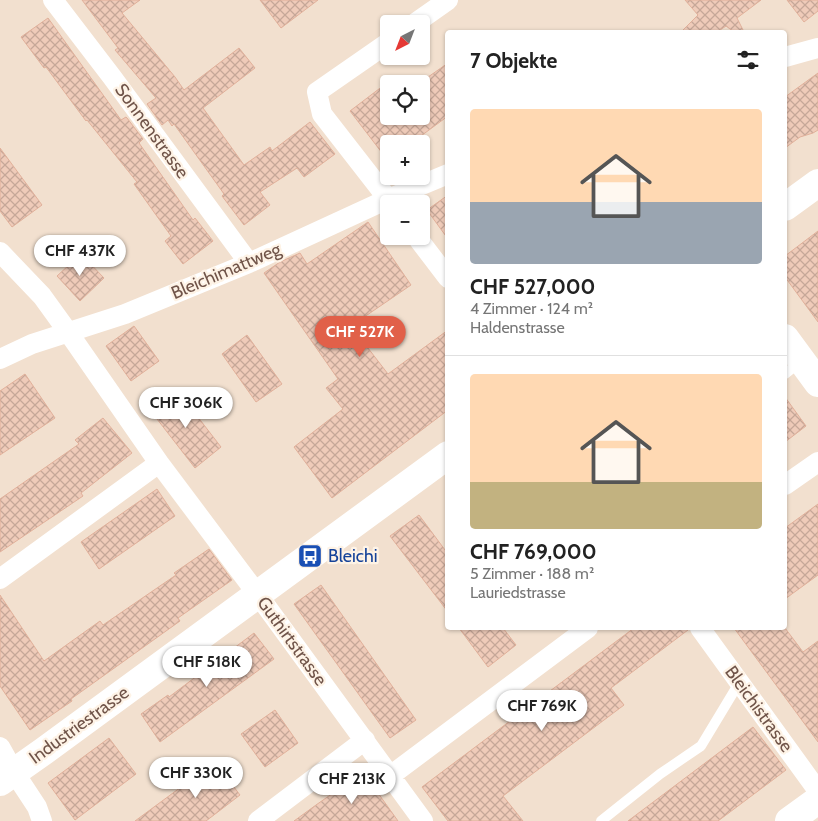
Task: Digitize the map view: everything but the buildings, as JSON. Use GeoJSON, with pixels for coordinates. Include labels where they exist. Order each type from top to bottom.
{"type":"FeatureCollection","features":[{"type":"Feature","properties":{"kind":"street","name":"Sonnenstrasse"},"geometry":{"type":"LineString","coordinates":[[53,0],[249,263]]}},
{"type":"Feature","properties":{"kind":"street"},"geometry":{"type":"LineString","coordinates":[[427,15],[448,0]]}},
{"type":"Feature","properties":{"kind":"street"},"geometry":{"type":"LineString","coordinates":[[380,48],[317,92],[322,114],[385,195]]}},
{"type":"Feature","properties":{"kind":"street"},"geometry":{"type":"LineString","coordinates":[[787,56],[818,48]]}},
{"type":"Feature","properties":{"kind":"street","name":"Bleichimattweg"},"geometry":{"type":"LineString","coordinates":[[403,195],[445,175]]}},
{"type":"Feature","properties":{"kind":"street"},"geometry":{"type":"LineString","coordinates":[[787,206],[818,183]]}},
{"type":"Feature","properties":{"kind":"street","name":"Bleichimattweg"},"geometry":{"type":"LineString","coordinates":[[0,359],[32,344],[125,314],[249,263],[380,205]]}},
{"type":"Feature","properties":{"kind":"street"},"geometry":{"type":"LineString","coordinates":[[423,245],[445,274]]}},
{"type":"Feature","properties":{"kind":"street","name":"Guthirtstrasse"},"geometry":{"type":"LineString","coordinates":[[0,252],[42,296],[159,462],[258,594],[423,821]]}},
{"type":"Feature","properties":{"kind":"street"},"geometry":{"type":"LineString","coordinates":[[787,345],[793,367],[818,383]]}},
{"type":"Feature","properties":{"kind":"street","name":"Industriestrasse"},"geometry":{"type":"LineString","coordinates":[[7,777],[445,457]]}},
{"type":"Feature","properties":{"kind":"street"},"geometry":{"type":"LineString","coordinates":[[0,579],[159,462]]}},
{"type":"Feature","properties":{"kind":"street"},"geometry":{"type":"LineString","coordinates":[[787,484],[818,462]]}},
{"type":"Feature","properties":{"kind":"street"},"geometry":{"type":"LineString","coordinates":[[390,776],[585,630]]}},
{"type":"Feature","properties":{"kind":"street","name":"Bleichistrasse"},"geometry":{"type":"LineString","coordinates":[[701,630],[818,791]]}},
{"type":"Feature","properties":{"kind":"street"},"geometry":{"type":"LineString","coordinates":[[258,821],[364,740]]}},
{"type":"Feature","properties":{"kind":"street"},"geometry":{"type":"LineString","coordinates":[[0,747],[7,777],[37,807],[42,821]]}},
{"type":"Feature","properties":{"kind":"street"},"geometry":{"type":"LineString","coordinates":[[789,821],[818,800]]}},
{"type":"Feature","properties":{"kind":"lane"},"geometry":{"type":"LineString","coordinates":[[602,821],[660,774],[701,746],[739,683]]}},
{"type":"Feature","properties":{"kind":"shaded area"},"geometry":{"type":"Polygon","coordinates":[[[0,0],[818,0],[818,821],[0,821],[0,0]]]}},
{"type":"Feature","properties":{"kind":"place","name":"Bleichi"},"geometry":{"type":"Point","coordinates":[310,556]}}]}
